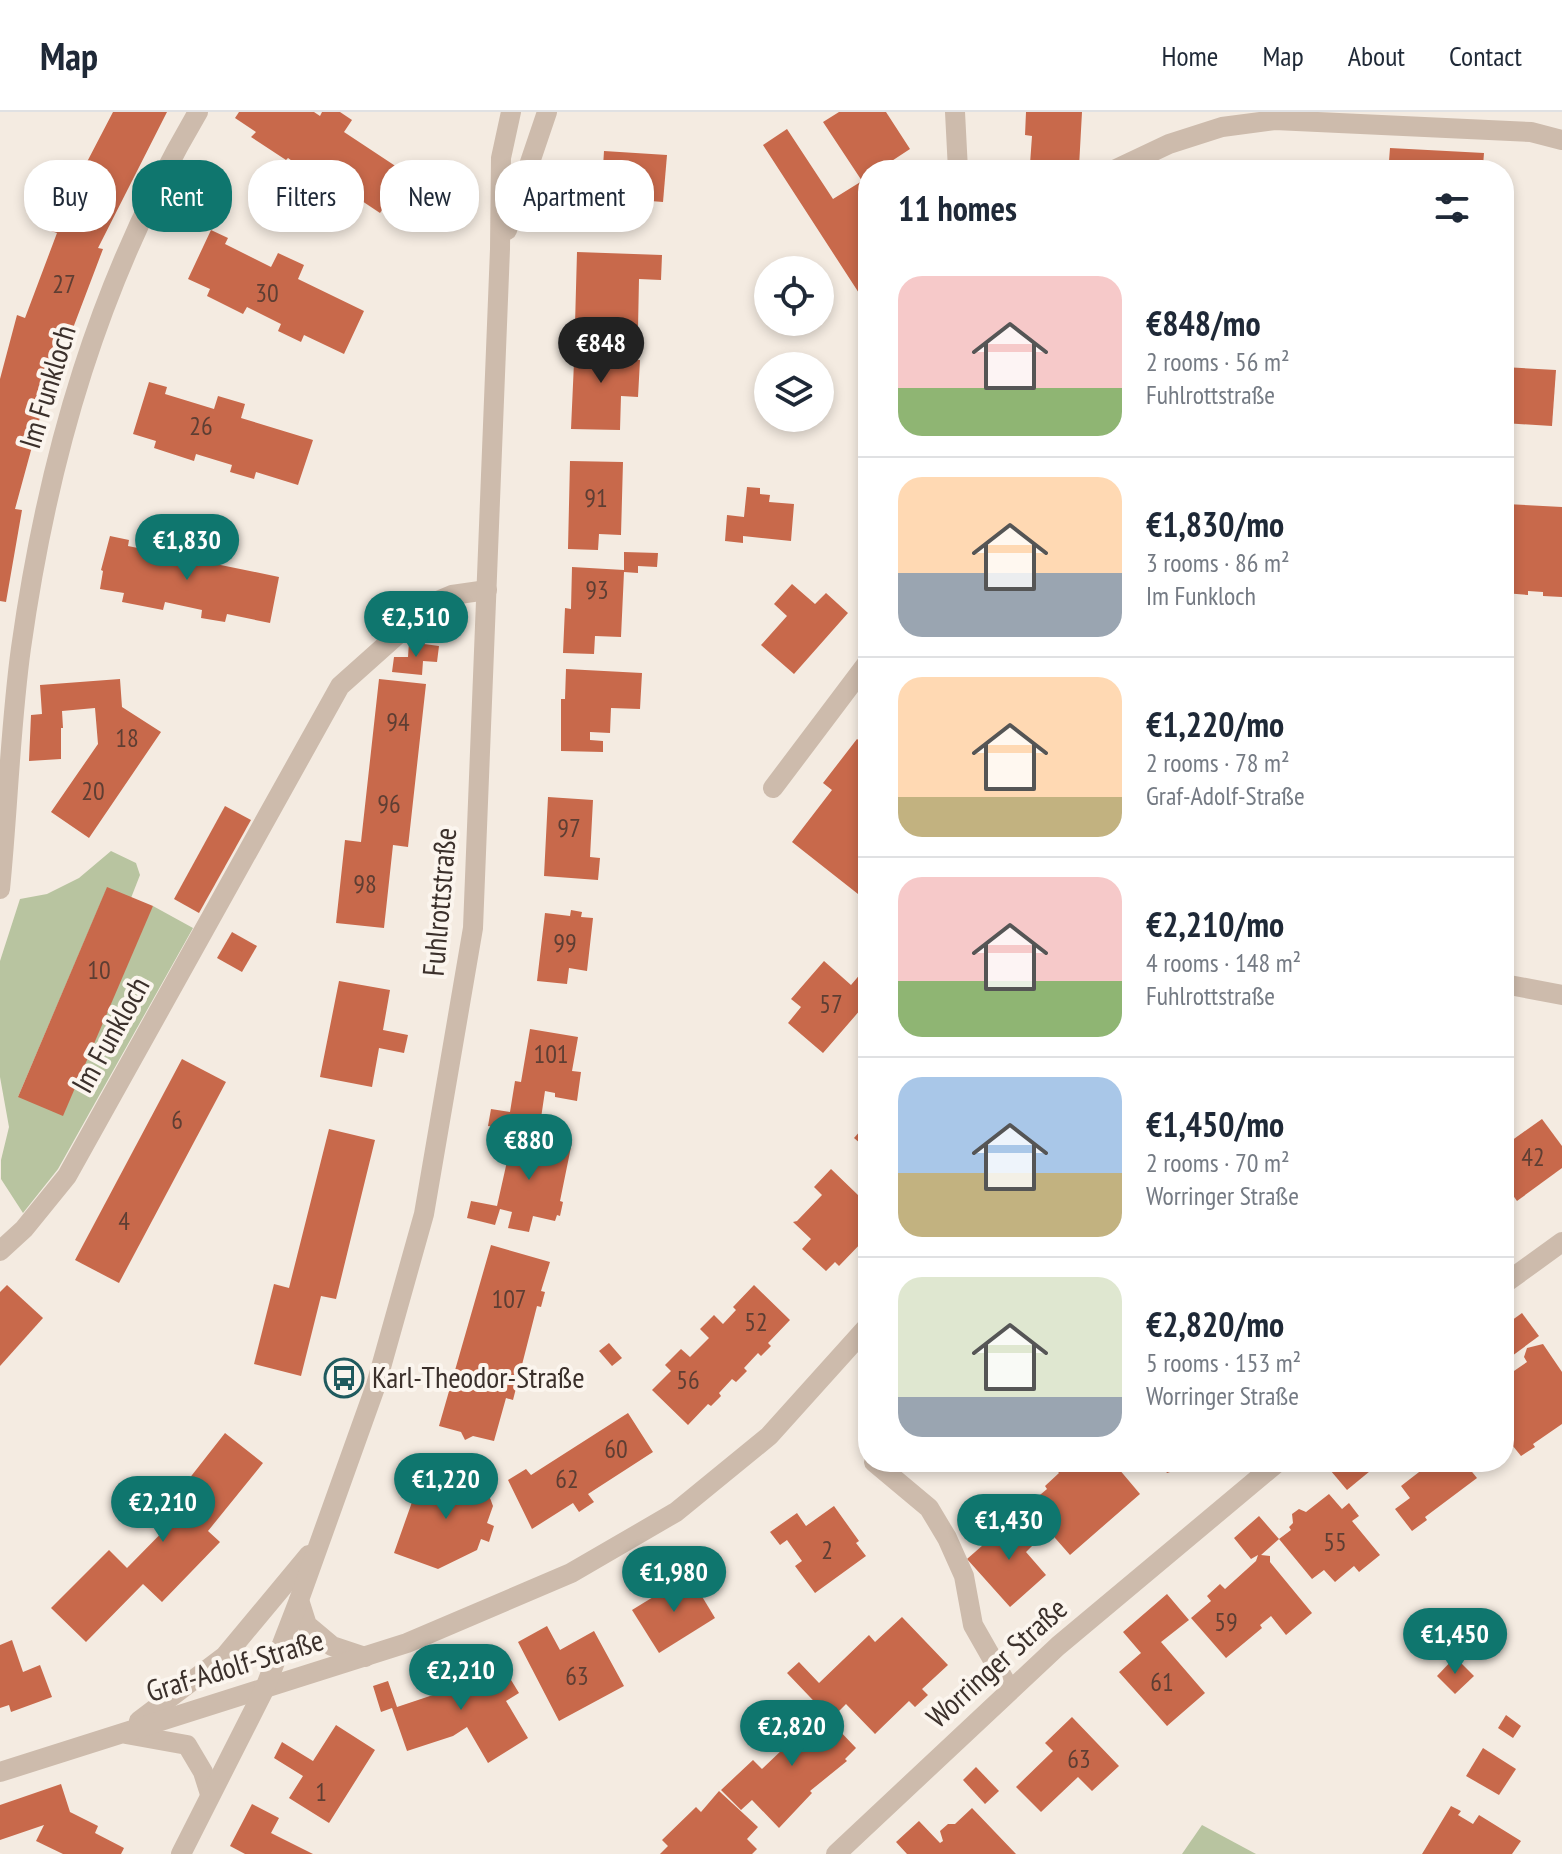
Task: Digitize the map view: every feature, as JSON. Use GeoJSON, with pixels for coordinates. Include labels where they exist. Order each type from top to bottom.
{"type":"FeatureCollection","features":[{"type":"Feature","properties":{"kind":"street","name":"Im Funkloch"},"geometry":{"type":"LineString","coordinates":[[0,889],[21,649],[57,457],[79,375],[112,285],[149,205],[198,112]]}},
{"type":"Feature","properties":{"kind":"street","name":"Fuhlrottstraße"},"geometry":{"type":"LineString","coordinates":[[265,1688],[376,1385],[424,1214],[473,928],[501,158],[511,112]]}},
{"type":"Feature","properties":{"kind":"street","name":"Fuhlrottstraße"},"geometry":{"type":"LineString","coordinates":[[500,249],[547,112]]}},
{"type":"Feature","properties":{"kind":"street"},"geometry":{"type":"LineString","coordinates":[[955,112],[957,160]]}},
{"type":"Feature","properties":{"kind":"street"},"geometry":{"type":"LineString","coordinates":[[1135,160],[1169,144],[1222,127],[1275,120],[1531,132],[1562,140]]}},
{"type":"Feature","properties":{"kind":"street","name":"Im Funkloch"},"geometry":{"type":"LineString","coordinates":[[0,1251],[24,1229],[67,1176],[340,686],[433,603],[452,595],[487,590]]}},
{"type":"Feature","properties":{"kind":"street"},"geometry":{"type":"LineString","coordinates":[[773,788],[858,675]]}},
{"type":"Feature","properties":{"kind":"street"},"geometry":{"type":"LineString","coordinates":[[1514,986],[1562,995]]}},
{"type":"Feature","properties":{"kind":"street"},"geometry":{"type":"LineString","coordinates":[[1514,1277],[1562,1242]]}},
{"type":"Feature","properties":{"kind":"street","name":"Graf-Adolf-Straße"},"geometry":{"type":"LineString","coordinates":[[0,1772],[407,1643],[571,1573],[676,1512],[769,1436],[858,1337]]}},
{"type":"Feature","properties":{"kind":"street"},"geometry":{"type":"LineString","coordinates":[[886,1472],[929,1508],[935,1518],[964,1576],[973,1625],[1010,1690]]}},
{"type":"Feature","properties":{"kind":"street","name":"Worringer Straße"},"geometry":{"type":"LineString","coordinates":[[836,1854],[1058,1646],[1266,1472]]}},
{"type":"Feature","properties":{"kind":"street","name":"Fuhlrottstraße"},"geometry":{"type":"LineString","coordinates":[[122,1733],[225,1656],[320,1541]]}},
{"type":"Feature","properties":{"kind":"street","name":"Graf-Adolf-Straße"},"geometry":{"type":"LineString","coordinates":[[299,1600],[307,1625],[332,1646],[365,1657]]}},
{"type":"Feature","properties":{"kind":"street"},"geometry":{"type":"LineString","coordinates":[[181,1854],[265,1688]]}},
{"type":"Feature","properties":{"kind":"street","name":"Graf-Adolf-Straße"},"geometry":{"type":"LineString","coordinates":[[122,1733],[187,1745],[203,1772],[210,1794]]}},
{"type":"Feature","properties":{"kind":"green space"},"geometry":{"type":"Polygon","coordinates":[[[111,851],[136,863],[140,875],[131,898],[107,888],[18,1097],[153,906],[193,928],[58,1169],[23,1213],[1,1179],[1,1160],[9,1127],[0,1077],[0,961],[20,899],[47,894],[79,878],[111,851]]]}},
{"type":"Feature","properties":{"kind":"green space"},"geometry":{"type":"Polygon","coordinates":[[[1202,1825],[1256,1854],[1182,1854],[1202,1825]]]}},
{"type":"Feature","properties":{"kind":"building"},"geometry":{"type":"Polygon","coordinates":[[[113,112],[167,112],[143,160],[132,160],[132,181],[116,213],[116,160],[88,160],[113,112]]]}},
{"type":"Feature","properties":{"kind":"building"},"geometry":{"type":"Polygon","coordinates":[[[239,112],[314,112],[320,116],[322,112],[340,112],[352,120],[344,132],[386,160],[380,160],[380,213],[364,202],[364,160],[286,160],[251,137],[256,132],[235,118],[239,112]]]}},
{"type":"Feature","properties":{"kind":"building"},"geometry":{"type":"Polygon","coordinates":[[[839,112],[886,112],[910,149],[893,160],[858,160],[858,175],[823,122],[839,112]]]}},
{"type":"Feature","properties":{"kind":"building"},"geometry":{"type":"Polygon","coordinates":[[[1026,112],[1082,112],[1079,160],[1030,160],[1032,136],[1025,135],[1026,112]]]}},
{"type":"Feature","properties":{"kind":"building"},"geometry":{"type":"Polygon","coordinates":[[[787,129],[833,199],[858,183],[858,292],[763,145],[787,129]]]}},
{"type":"Feature","properties":{"kind":"building"},"geometry":{"type":"Polygon","coordinates":[[[1390,148],[1484,153],[1483,160],[1389,160],[1390,148]]]}},
{"type":"Feature","properties":{"kind":"building"},"geometry":{"type":"Polygon","coordinates":[[[604,151],[667,155],[663,202],[654,201],[654,160],[603,160],[604,151]]]}},
{"type":"Feature","properties":{"kind":"building"},"geometry":{"type":"Polygon","coordinates":[[[54,232],[106,232],[98,248],[103,249],[70,336],[63,333],[15,509],[22,510],[6,602],[0,601],[0,379],[17,315],[25,318],[57,233],[54,232]]]}},
{"type":"Feature","properties":{"kind":"building"},"geometry":{"type":"Polygon","coordinates":[[[210,232],[215,232],[228,238],[225,244],[271,267],[278,253],[304,265],[298,279],[364,311],[344,354],[304,335],[301,342],[278,331],[281,324],[247,307],[243,314],[207,296],[210,289],[188,279],[210,232]]]}},
{"type":"Feature","properties":{"kind":"building"},"geometry":{"type":"Polygon","coordinates":[[[577,252],[662,255],[661,280],[639,279],[638,328],[575,325],[577,252]]]}},
{"type":"Feature","properties":{"kind":"building"},"geometry":{"type":"Polygon","coordinates":[[[575,340],[617,342],[616,358],[640,360],[638,397],[621,396],[620,430],[571,429],[575,340]]]}},
{"type":"Feature","properties":{"kind":"building"},"geometry":{"type":"Polygon","coordinates":[[[1514,368],[1556,370],[1552,426],[1514,424],[1514,368]]]}},
{"type":"Feature","properties":{"kind":"building"},"geometry":{"type":"Polygon","coordinates":[[[149,382],[167,387],[165,394],[214,409],[218,396],[245,404],[241,418],[313,440],[298,485],[256,472],[254,479],[230,472],[232,465],[196,454],[194,461],[154,448],[156,441],[133,434],[149,382]]]}},
{"type":"Feature","properties":{"kind":"building"},"geometry":{"type":"Polygon","coordinates":[[[570,461],[623,462],[621,535],[599,534],[598,550],[568,549],[570,461]]]}},
{"type":"Feature","properties":{"kind":"building"},"geometry":{"type":"Polygon","coordinates":[[[747,487],[760,488],[760,494],[770,495],[769,502],[794,504],[791,541],[743,536],[743,543],[725,541],[727,515],[744,517],[747,487]]]}},
{"type":"Feature","properties":{"kind":"building"},"geometry":{"type":"Polygon","coordinates":[[[1514,504],[1562,507],[1562,597],[1528,591],[1528,595],[1514,594],[1514,504]]]}},
{"type":"Feature","properties":{"kind":"building"},"geometry":{"type":"Polygon","coordinates":[[[110,536],[129,540],[128,546],[177,556],[180,543],[209,549],[206,562],[279,577],[270,623],[227,614],[225,622],[201,618],[202,610],[165,602],[163,610],[122,602],[124,593],[100,589],[101,570],[110,536]]]}},
{"type":"Feature","properties":{"kind":"building"},"geometry":{"type":"Polygon","coordinates":[[[624,552],[658,553],[657,567],[638,566],[638,573],[624,572],[621,637],[595,636],[594,654],[563,653],[565,608],[571,609],[572,567],[624,570],[624,552]]]}},
{"type":"Feature","properties":{"kind":"building"},"geometry":{"type":"Polygon","coordinates":[[[792,584],[815,604],[826,593],[848,613],[794,674],[761,645],[787,616],[774,604],[792,584]]]}},
{"type":"Feature","properties":{"kind":"building"},"geometry":{"type":"Polygon","coordinates":[[[409,642],[439,646],[437,662],[423,661],[422,675],[392,672],[394,657],[408,657],[409,642]]]}},
{"type":"Feature","properties":{"kind":"building"},"geometry":{"type":"Polygon","coordinates":[[[566,669],[642,673],[640,709],[611,708],[610,733],[590,732],[590,740],[603,741],[603,752],[561,751],[561,699],[565,699],[566,669]]]}},
{"type":"Feature","properties":{"kind":"building"},"geometry":{"type":"Polygon","coordinates":[[[120,679],[122,707],[161,732],[89,838],[51,812],[98,744],[95,708],[62,711],[61,759],[29,761],[31,715],[42,714],[40,685],[120,679]]]}},
{"type":"Feature","properties":{"kind":"building"},"geometry":{"type":"Polygon","coordinates":[[[379,679],[426,684],[408,847],[393,845],[384,928],[336,923],[345,840],[361,842],[379,679]]]}},
{"type":"Feature","properties":{"kind":"building"},"geometry":{"type":"Polygon","coordinates":[[[858,740],[858,894],[792,842],[832,790],[823,783],[858,740]]]}},
{"type":"Feature","properties":{"kind":"building"},"geometry":{"type":"Polygon","coordinates":[[[548,797],[593,800],[590,857],[600,858],[598,880],[544,876],[548,797]]]}},
{"type":"Feature","properties":{"kind":"building"},"geometry":{"type":"Polygon","coordinates":[[[225,806],[251,820],[199,913],[174,899],[225,806]]]}},
{"type":"Feature","properties":{"kind":"building"},"geometry":{"type":"Polygon","coordinates":[[[107,887],[153,906],[63,1116],[18,1097],[107,887]]]}},
{"type":"Feature","properties":{"kind":"building"},"geometry":{"type":"Polygon","coordinates":[[[571,910],[582,912],[581,917],[593,918],[587,971],[569,968],[567,984],[537,981],[545,913],[570,916],[571,910]]]}},
{"type":"Feature","properties":{"kind":"building"},"geometry":{"type":"Polygon","coordinates":[[[232,932],[257,946],[242,972],[217,958],[232,932]]]}},
{"type":"Feature","properties":{"kind":"building"},"geometry":{"type":"Polygon","coordinates":[[[824,961],[851,985],[858,977],[858,1013],[823,1053],[788,1023],[801,1007],[791,999],[824,961]]]}},
{"type":"Feature","properties":{"kind":"building"},"geometry":{"type":"Polygon","coordinates":[[[339,981],[390,990],[383,1030],[408,1035],[404,1053],[379,1048],[372,1087],[320,1077],[339,981]]]}},
{"type":"Feature","properties":{"kind":"building"},"geometry":{"type":"Polygon","coordinates":[[[530,1029],[578,1037],[572,1071],[581,1072],[577,1101],[555,1097],[555,1093],[545,1091],[541,1118],[520,1114],[513,1130],[488,1126],[491,1109],[510,1112],[515,1081],[521,1082],[530,1029]]]}},
{"type":"Feature","properties":{"kind":"building"},"geometry":{"type":"Polygon","coordinates":[[[182,1059],[226,1082],[119,1283],[75,1260],[182,1059]]]}},
{"type":"Feature","properties":{"kind":"building"},"geometry":{"type":"Polygon","coordinates":[[[1542,1119],[1562,1146],[1562,1168],[1517,1201],[1514,1197],[1514,1139],[1542,1119]]]}},
{"type":"Feature","properties":{"kind":"building"},"geometry":{"type":"Polygon","coordinates":[[[329,1129],[375,1140],[336,1299],[321,1296],[301,1376],[254,1364],[274,1284],[289,1288],[329,1129]]]}},
{"type":"Feature","properties":{"kind":"building"},"geometry":{"type":"Polygon","coordinates":[[[514,1130],[572,1142],[560,1201],[563,1202],[560,1216],[557,1215],[555,1221],[533,1216],[529,1232],[508,1228],[512,1212],[500,1209],[495,1225],[467,1218],[471,1201],[497,1206],[514,1130]]]}},
{"type":"Feature","properties":{"kind":"building"},"geometry":{"type":"Polygon","coordinates":[[[831,1169],[858,1195],[858,1246],[839,1266],[835,1262],[826,1271],[802,1249],[811,1239],[793,1222],[822,1195],[814,1187],[831,1169]]]}},
{"type":"Feature","properties":{"kind":"building"},"geometry":{"type":"Polygon","coordinates":[[[491,1245],[550,1262],[541,1291],[545,1292],[541,1307],[537,1306],[513,1400],[506,1398],[494,1441],[473,1436],[465,1440],[461,1432],[439,1426],[491,1245]]]}},
{"type":"Feature","properties":{"kind":"building"},"geometry":{"type":"Polygon","coordinates":[[[7,1285],[43,1318],[0,1366],[0,1292],[7,1285]]]}},
{"type":"Feature","properties":{"kind":"building"},"geometry":{"type":"Polygon","coordinates":[[[754,1285],[790,1320],[768,1343],[771,1346],[761,1356],[758,1353],[744,1368],[747,1371],[736,1382],[732,1379],[719,1393],[721,1396],[711,1406],[708,1404],[688,1425],[652,1390],[671,1371],[665,1365],[681,1349],[690,1357],[709,1338],[700,1329],[714,1315],[723,1324],[736,1310],[733,1307],[754,1285]]]}},
{"type":"Feature","properties":{"kind":"building"},"geometry":{"type":"Polygon","coordinates":[[[1522,1313],[1539,1336],[1514,1355],[1514,1319],[1522,1313]]]}},
{"type":"Feature","properties":{"kind":"building"},"geometry":{"type":"Polygon","coordinates":[[[609,1343],[622,1358],[612,1366],[599,1351],[609,1343]]]}},
{"type":"Feature","properties":{"kind":"building"},"geometry":{"type":"Polygon","coordinates":[[[1543,1344],[1562,1372],[1562,1424],[1521,1456],[1514,1447],[1514,1371],[1527,1362],[1524,1357],[1527,1348],[1543,1344]]]}},
{"type":"Feature","properties":{"kind":"building"},"geometry":{"type":"Polygon","coordinates":[[[628,1413],[653,1452],[588,1494],[594,1502],[579,1512],[573,1503],[532,1529],[508,1480],[526,1469],[531,1475],[628,1413]]]}},
{"type":"Feature","properties":{"kind":"building"},"geometry":{"type":"Polygon","coordinates":[[[225,1433],[263,1463],[208,1531],[220,1542],[162,1602],[143,1584],[86,1642],[51,1608],[109,1550],[127,1568],[185,1509],[174,1498],[225,1433]]]}},
{"type":"Feature","properties":{"kind":"building"},"geometry":{"type":"Polygon","coordinates":[[[432,1466],[485,1485],[493,1506],[487,1523],[494,1526],[489,1542],[481,1539],[477,1550],[438,1569],[394,1553],[412,1502],[418,1504],[432,1466]]]}},
{"type":"Feature","properties":{"kind":"building"},"geometry":{"type":"Polygon","coordinates":[[[1121,1472],[1140,1494],[1070,1555],[1027,1506],[1047,1489],[1045,1486],[1059,1473],[1121,1472]]]}},
{"type":"Feature","properties":{"kind":"building"},"geometry":{"type":"Polygon","coordinates":[[[1332,1472],[1369,1472],[1347,1490],[1332,1472]]]}},
{"type":"Feature","properties":{"kind":"building"},"geometry":{"type":"Polygon","coordinates":[[[1419,1472],[1472,1472],[1477,1478],[1425,1517],[1427,1520],[1412,1531],[1395,1509],[1410,1498],[1401,1486],[1419,1472]]]}},
{"type":"Feature","properties":{"kind":"building"},"geometry":{"type":"Polygon","coordinates":[[[1329,1494],[1342,1509],[1349,1503],[1359,1516],[1352,1521],[1380,1555],[1359,1572],[1354,1566],[1335,1582],[1324,1570],[1312,1579],[1279,1539],[1291,1530],[1292,1514],[1299,1509],[1306,1512],[1329,1494]]]}},
{"type":"Feature","properties":{"kind":"building"},"geometry":{"type":"Polygon","coordinates":[[[834,1506],[866,1556],[815,1593],[795,1566],[802,1561],[787,1540],[780,1545],[770,1532],[797,1513],[806,1526],[834,1506]]]}},
{"type":"Feature","properties":{"kind":"building"},"geometry":{"type":"Polygon","coordinates":[[[1259,1516],[1279,1539],[1261,1555],[1270,1556],[1270,1562],[1312,1613],[1286,1635],[1271,1616],[1260,1625],[1262,1628],[1226,1658],[1191,1618],[1211,1601],[1207,1596],[1220,1584],[1225,1589],[1256,1561],[1258,1555],[1251,1559],[1234,1538],[1259,1516]]]}},
{"type":"Feature","properties":{"kind":"building"},"geometry":{"type":"Polygon","coordinates":[[[1015,1517],[1037,1541],[1026,1552],[1046,1575],[1010,1607],[967,1559],[1015,1517]]]}},
{"type":"Feature","properties":{"kind":"building"},"geometry":{"type":"Polygon","coordinates":[[[689,1575],[715,1618],[659,1653],[632,1610],[689,1575]]]}},
{"type":"Feature","properties":{"kind":"building"},"geometry":{"type":"Polygon","coordinates":[[[1167,1594],[1189,1620],[1161,1642],[1205,1693],[1167,1726],[1119,1672],[1141,1653],[1123,1632],[1167,1594]]]}},
{"type":"Feature","properties":{"kind":"building"},"geometry":{"type":"Polygon","coordinates":[[[902,1617],[948,1665],[922,1689],[928,1695],[915,1707],[909,1701],[875,1734],[846,1704],[831,1719],[787,1673],[799,1662],[819,1683],[869,1635],[875,1642],[902,1617]]]}},
{"type":"Feature","properties":{"kind":"building"},"geometry":{"type":"Polygon","coordinates":[[[547,1626],[560,1650],[594,1631],[624,1686],[559,1721],[518,1642],[547,1626]]]}},
{"type":"Feature","properties":{"kind":"building"},"geometry":{"type":"Polygon","coordinates":[[[12,1640],[23,1672],[40,1665],[52,1697],[11,1712],[9,1705],[0,1708],[0,1645],[12,1640]]]}},
{"type":"Feature","properties":{"kind":"building"},"geometry":{"type":"Polygon","coordinates":[[[1455,1657],[1474,1676],[1455,1694],[1437,1676],[1455,1657]]]}},
{"type":"Feature","properties":{"kind":"building"},"geometry":{"type":"Polygon","coordinates":[[[500,1662],[519,1693],[506,1701],[528,1738],[488,1763],[467,1727],[453,1736],[407,1751],[392,1708],[381,1712],[373,1686],[388,1681],[397,1707],[439,1693],[436,1680],[458,1674],[455,1669],[467,1663],[475,1677],[500,1662]]]}},
{"type":"Feature","properties":{"kind":"building"},"geometry":{"type":"Polygon","coordinates":[[[815,1705],[856,1748],[845,1759],[847,1761],[810,1791],[812,1793],[779,1828],[752,1800],[741,1810],[721,1790],[753,1760],[762,1769],[784,1748],[777,1740],[815,1705]]]}},
{"type":"Feature","properties":{"kind":"building"},"geometry":{"type":"Polygon","coordinates":[[[1506,1715],[1521,1726],[1513,1738],[1498,1728],[1506,1715]]]}},
{"type":"Feature","properties":{"kind":"building"},"geometry":{"type":"Polygon","coordinates":[[[1072,1717],[1119,1766],[1092,1791],[1078,1777],[1041,1812],[1016,1787],[1053,1751],[1045,1743],[1072,1717]]]}},
{"type":"Feature","properties":{"kind":"building"},"geometry":{"type":"Polygon","coordinates":[[[336,1725],[375,1750],[329,1823],[289,1798],[303,1776],[274,1758],[282,1742],[313,1761],[336,1725]]]}},
{"type":"Feature","properties":{"kind":"building"},"geometry":{"type":"Polygon","coordinates":[[[1483,1748],[1516,1769],[1499,1795],[1466,1776],[1483,1748]]]}},
{"type":"Feature","properties":{"kind":"building"},"geometry":{"type":"Polygon","coordinates":[[[976,1767],[999,1791],[985,1804],[963,1780],[976,1767]]]}},
{"type":"Feature","properties":{"kind":"building"},"geometry":{"type":"Polygon","coordinates":[[[61,1784],[70,1812],[98,1826],[95,1833],[124,1848],[121,1854],[63,1854],[36,1841],[44,1825],[0,1840],[0,1805],[61,1784]]]}},
{"type":"Feature","properties":{"kind":"building"},"geometry":{"type":"Polygon","coordinates":[[[719,1791],[758,1827],[747,1839],[757,1849],[752,1854],[660,1854],[668,1846],[662,1840],[696,1807],[701,1812],[719,1791]]]}},
{"type":"Feature","properties":{"kind":"building"},"geometry":{"type":"Polygon","coordinates":[[[252,1804],[279,1818],[271,1833],[313,1854],[245,1854],[230,1846],[252,1804]]]}},
{"type":"Feature","properties":{"kind":"building"},"geometry":{"type":"Polygon","coordinates":[[[1451,1806],[1461,1811],[1458,1815],[1473,1824],[1479,1815],[1521,1841],[1512,1854],[1422,1854],[1451,1806]]]}},
{"type":"Feature","properties":{"kind":"building"},"geometry":{"type":"Polygon","coordinates":[[[972,1808],[1016,1854],[907,1854],[896,1842],[919,1821],[940,1843],[943,1841],[940,1831],[948,1824],[955,1824],[972,1808]]]}},
{"type":"Feature","properties":{"kind":"place","name":"Karl-Theodor-Straße"},"geometry":{"type":"Point","coordinates":[344,1378]}}]}
